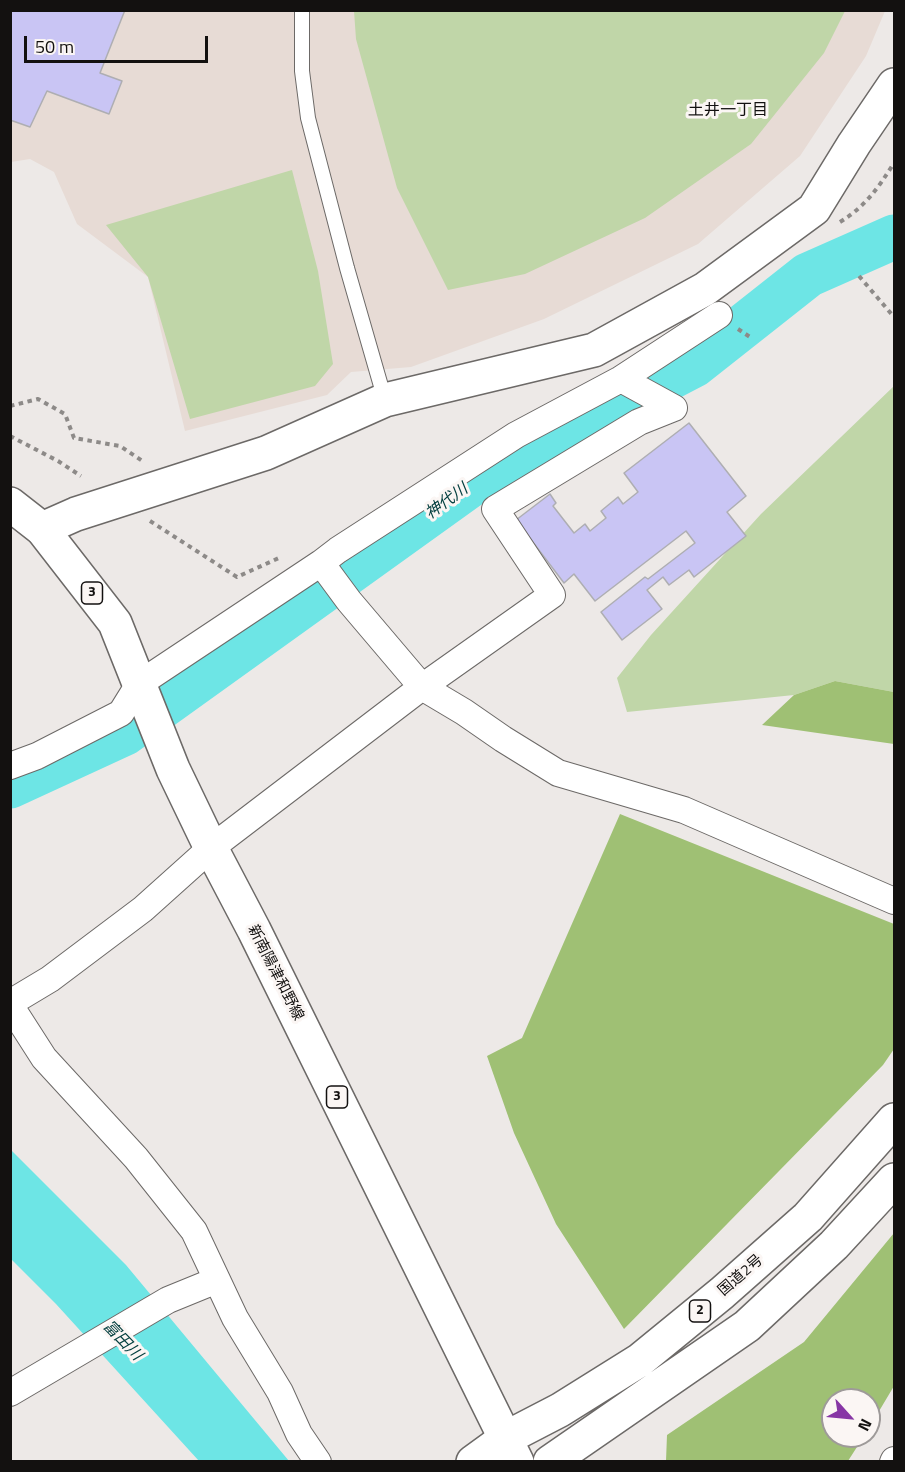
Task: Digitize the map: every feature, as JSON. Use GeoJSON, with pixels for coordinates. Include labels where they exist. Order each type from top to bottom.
{"type":"FeatureCollection","features":[{"type":"Feature","properties":{"kind":"main road"},"geometry":{"type":"LineString","coordinates":[[42,529],[76,514],[266,453],[385,400],[594,350],[705,289],[814,209],[894,85]]}},
{"type":"Feature","properties":{"kind":"main road","name":"新南陽津和野線"},"geometry":{"type":"LineString","coordinates":[[10,504],[42,529],[115,623],[173,769],[512,1450]]}},
{"type":"Feature","properties":{"kind":"main road","name":"国道2号"},"geometry":{"type":"LineString","coordinates":[[473,1461],[512,1450],[560,1410],[640,1360],[722,1293],[808,1217],[894,1120]]}},
{"type":"Feature","properties":{"kind":"main road"},"geometry":{"type":"LineString","coordinates":[[550,1461],[747,1326],[834,1245],[894,1180]]}},
{"type":"Feature","properties":{"kind":"street"},"geometry":{"type":"LineString","coordinates":[[10,766],[37,756],[122,713],[143,693],[338,550],[516,435],[621,379],[719,315]]}},
{"type":"Feature","properties":{"kind":"street"},"geometry":{"type":"LineString","coordinates":[[318,1461],[299,1434],[280,1392],[235,1318],[194,1231],[136,1158],[44,1058],[10,1004],[50,979],[143,909],[211,848],[422,687],[552,595],[495,509],[639,422],[674,408],[621,379]]}},
{"type":"Feature","properties":{"kind":"street"},"geometry":{"type":"LineString","coordinates":[[321,563],[350,602],[422,687],[558,773],[684,810],[894,902]]}},
{"type":"Feature","properties":{"kind":"street"},"geometry":{"type":"LineString","coordinates":[[10,1393],[75,1357],[168,1300],[217,1280]]}},
{"type":"Feature","properties":{"kind":"lane"},"geometry":{"type":"LineString","coordinates":[[302,10],[302,71],[308,118],[347,268],[385,400]]}},
{"type":"Feature","properties":{"kind":"path"},"geometry":{"type":"LineString","coordinates":[[833,226],[858,211],[876,191],[894,163]]}},
{"type":"Feature","properties":{"kind":"path"},"geometry":{"type":"LineString","coordinates":[[859,276],[894,317]]}},
{"type":"Feature","properties":{"kind":"path"},"geometry":{"type":"LineString","coordinates":[[10,406],[38,399],[65,414],[74,438],[120,446],[147,464]]}},
{"type":"Feature","properties":{"kind":"path"},"geometry":{"type":"LineString","coordinates":[[10,436],[81,476]]}},
{"type":"Feature","properties":{"kind":"path"},"geometry":{"type":"LineString","coordinates":[[144,518],[237,576],[284,556]]}},
{"type":"Feature","properties":{"kind":"shaded area"},"geometry":{"type":"Polygon","coordinates":[[[11,11],[885,11],[866,56],[800,156],[698,244],[544,319],[411,367],[351,372],[327,395],[185,431],[148,277],[77,224],[54,172],[30,159],[11,162],[11,11]]]}},
{"type":"Feature","properties":{"kind":"green space"},"geometry":{"type":"Polygon","coordinates":[[[354,10],[845,11],[824,53],[751,144],[645,218],[525,274],[448,290],[397,188],[356,39],[354,10]]]}},
{"type":"Feature","properties":{"kind":"green space"},"geometry":{"type":"Polygon","coordinates":[[[292,170],[318,271],[333,364],[315,386],[190,419],[148,277],[106,225],[292,170]]]}},
{"type":"Feature","properties":{"kind":"green space"},"geometry":{"type":"Polygon","coordinates":[[[894,386],[894,692],[835,681],[794,695],[627,712],[617,678],[651,635],[761,514],[894,386]]]}},
{"type":"Feature","properties":{"kind":"green space"},"geometry":{"type":"Polygon","coordinates":[[[835,681],[894,692],[894,744],[762,725],[794,695],[835,681]]]}},
{"type":"Feature","properties":{"kind":"green space"},"geometry":{"type":"Polygon","coordinates":[[[620,814],[894,924],[894,1049],[883,1065],[624,1329],[556,1224],[514,1133],[487,1056],[522,1038],[620,814]]]}},
{"type":"Feature","properties":{"kind":"green space"},"geometry":{"type":"Polygon","coordinates":[[[894,1233],[894,1386],[881,1408],[881,1388],[821,1388],[821,1448],[856,1448],[848,1461],[666,1461],[667,1435],[804,1342],[894,1233]]]}},
{"type":"Feature","properties":{"kind":"water","name":"富田川"},"geometry":{"type":"Polygon","coordinates":[[[10,1149],[126,1265],[289,1461],[199,1461],[56,1304],[11,1259],[10,1149]]]}},
{"type":"Feature","properties":{"kind":"building"},"geometry":{"type":"Polygon","coordinates":[[[10,10],[125,10],[100,73],[122,81],[109,114],[47,91],[30,127],[10,120],[10,10]]]}},
{"type":"Feature","properties":{"kind":"building"},"geometry":{"type":"Polygon","coordinates":[[[689,423],[746,496],[727,512],[746,536],[694,577],[689,570],[669,585],[663,577],[647,590],[662,609],[622,640],[601,612],[645,577],[648,579],[695,543],[686,531],[595,601],[574,574],[564,583],[516,520],[550,494],[556,503],[553,506],[574,533],[585,524],[590,531],[606,518],[601,511],[618,497],[623,504],[638,492],[624,473],[689,423]]]}},
{"type":"Feature","properties":{"kind":"waterway","name":"神代川"},"geometry":{"type":"LineString","coordinates":[[10,786],[125,733],[487,473],[694,365],[808,275],[894,237]]}},
{"type":"Feature","properties":{"kind":"district","name":"土井一丁目"},"geometry":{"type":"Point","coordinates":[728,111]}}]}
